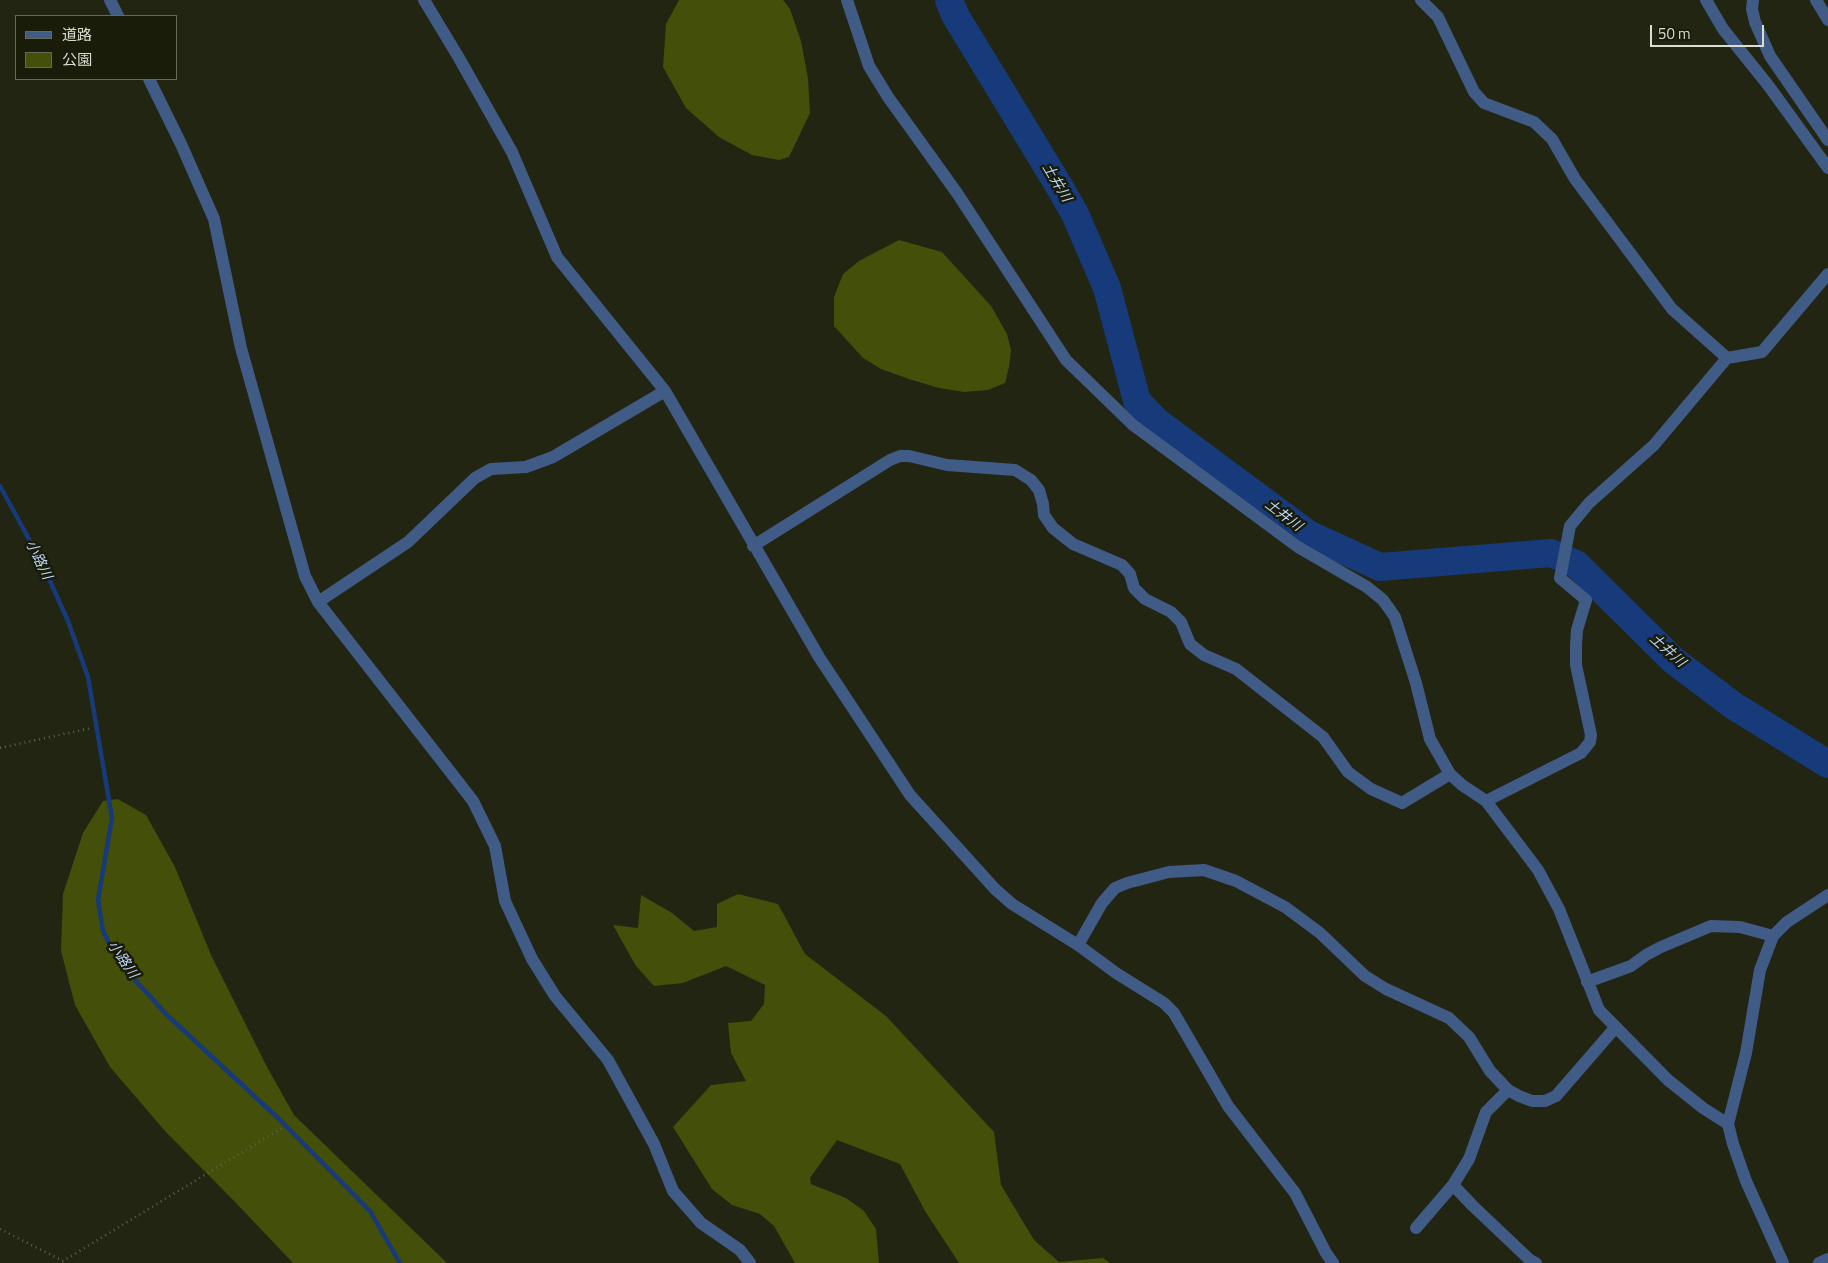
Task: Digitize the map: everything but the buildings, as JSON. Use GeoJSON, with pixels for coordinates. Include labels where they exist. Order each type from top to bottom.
{"type":"FeatureCollection","features":[{"type":"Feature","properties":{"kind":"street"},"geometry":{"type":"LineString","coordinates":[[110,0],[118,15]]}},
{"type":"Feature","properties":{"kind":"street"},"geometry":{"type":"LineString","coordinates":[[424,0],[512,152],[557,257],[665,391],[753,546],[819,657],[910,795],[995,889],[1012,904],[1078,945],[1116,973],[1164,1003],[1174,1013],[1228,1106],[1295,1193],[1333,1263]]}},
{"type":"Feature","properties":{"kind":"street"},"geometry":{"type":"LineString","coordinates":[[847,0],[869,66],[957,193],[1066,360],[1133,426],[1298,547],[1368,588],[1383,600],[1395,617],[1416,683],[1430,739],[1450,774],[1462,785],[1486,801],[1538,870],[1559,909],[1599,1010],[1668,1080],[1702,1108],[1728,1124]]}},
{"type":"Feature","properties":{"kind":"street"},"geometry":{"type":"LineString","coordinates":[[1421,0],[1438,17],[1474,92],[1484,103],[1534,122],[1552,139],[1575,179],[1672,309],[1727,358]]}},
{"type":"Feature","properties":{"kind":"street"},"geometry":{"type":"LineString","coordinates":[[1706,0],[1724,29],[1768,85],[1828,168]]}},
{"type":"Feature","properties":{"kind":"street"},"geometry":{"type":"LineString","coordinates":[[1753,0],[1754,22],[1770,56],[1828,140]]}},
{"type":"Feature","properties":{"kind":"street"},"geometry":{"type":"LineString","coordinates":[[1816,0],[1828,20]]}},
{"type":"Feature","properties":{"kind":"street"},"geometry":{"type":"LineString","coordinates":[[149,80],[181,144],[214,219],[242,348],[305,576],[318,602],[473,801],[495,846],[505,901],[532,959],[555,996],[608,1060],[654,1144],[673,1191],[701,1223],[740,1250],[750,1263]]}},
{"type":"Feature","properties":{"kind":"street"},"geometry":{"type":"LineString","coordinates":[[1486,801],[1581,753],[1590,742],[1591,735],[1576,665],[1577,630],[1586,600],[1560,578],[1570,526],[1589,503],[1654,446],[1727,358],[1762,352],[1828,274]]}},
{"type":"Feature","properties":{"kind":"street"},"geometry":{"type":"LineString","coordinates":[[318,602],[408,542],[475,478],[491,470],[526,467],[553,457],[665,391]]}},
{"type":"Feature","properties":{"kind":"street"},"geometry":{"type":"LineString","coordinates":[[753,546],[890,460],[900,456],[909,456],[947,465],[1015,470],[1031,480],[1039,490],[1044,515],[1053,528],[1073,544],[1122,565],[1130,574],[1134,588],[1145,599],[1171,612],[1181,622],[1190,644],[1204,655],[1236,669],[1323,737],[1348,772],[1371,789],[1402,803],[1450,774]]}},
{"type":"Feature","properties":{"kind":"street"},"geometry":{"type":"LineString","coordinates":[[1078,945],[1102,903],[1115,888],[1169,872],[1204,870],[1236,881],[1285,907],[1320,933],[1365,976],[1386,989],[1449,1018],[1469,1037],[1490,1071],[1508,1090],[1532,1101],[1545,1101],[1556,1096],[1615,1028]]}},
{"type":"Feature","properties":{"kind":"street"},"geometry":{"type":"LineString","coordinates":[[1783,1263],[1746,1181],[1728,1124],[1746,1053],[1760,970],[1772,936],[1787,922],[1828,896]]}},
{"type":"Feature","properties":{"kind":"street"},"geometry":{"type":"LineString","coordinates":[[1587,982],[1631,966],[1653,951],[1711,926],[1740,927],[1772,936]]}},
{"type":"Feature","properties":{"kind":"street"},"geometry":{"type":"LineString","coordinates":[[1416,1228],[1453,1185],[1470,1159],[1486,1112],[1508,1090]]}},
{"type":"Feature","properties":{"kind":"street"},"geometry":{"type":"LineString","coordinates":[[1453,1185],[1472,1206],[1531,1262]]}},
{"type":"Feature","properties":{"kind":"street"},"geometry":{"type":"LineString","coordinates":[[1819,1263],[1828,1259]]}},
{"type":"Feature","properties":{"kind":"path"},"geometry":{"type":"LineString","coordinates":[[0,748],[91,728]]}},
{"type":"Feature","properties":{"kind":"path"},"geometry":{"type":"LineString","coordinates":[[0,1229],[63,1261],[282,1128]]}},
{"type":"Feature","properties":{"kind":"green space"},"geometry":{"type":"Polygon","coordinates":[[[679,0],[783,0],[790,9],[801,41],[808,78],[810,113],[789,157],[779,160],[752,155],[719,137],[686,108],[663,67],[666,24],[679,0]]]}},
{"type":"Feature","properties":{"kind":"green space"},"geometry":{"type":"Polygon","coordinates":[[[899,240],[942,252],[991,306],[1007,334],[1011,350],[1005,383],[988,390],[964,392],[939,388],[912,380],[881,369],[863,358],[834,326],[834,297],[843,274],[859,261],[899,240]]]}},
{"type":"Feature","properties":{"kind":"green space"},"geometry":{"type":"Polygon","coordinates":[[[118,799],[146,815],[175,867],[211,955],[267,1067],[294,1115],[447,1263],[293,1263],[165,1131],[110,1067],[75,1005],[61,951],[63,894],[83,833],[103,801],[118,799]]]}},
{"type":"Feature","properties":{"kind":"green space"},"geometry":{"type":"Polygon","coordinates":[[[738,894],[778,904],[805,954],[886,1016],[994,1132],[1001,1185],[1034,1240],[1059,1262],[1103,1258],[1110,1263],[959,1263],[925,1211],[900,1164],[837,1140],[810,1178],[811,1184],[846,1198],[864,1211],[876,1229],[879,1263],[795,1263],[774,1226],[760,1214],[732,1205],[712,1189],[673,1127],[711,1085],[746,1081],[731,1053],[728,1023],[751,1021],[764,1004],[765,985],[726,966],[683,983],[654,986],[636,966],[613,925],[638,928],[641,895],[672,913],[694,931],[717,927],[717,904],[738,894]]]}},
{"type":"Feature","properties":{"kind":"waterway","name":"土井川"},"geometry":{"type":"LineString","coordinates":[[949,0],[955,15],[1075,214],[1107,288],[1137,401],[1156,421],[1308,534],[1380,567],[1551,553],[1576,564],[1673,660],[1734,706],[1828,764]]}},
{"type":"Feature","properties":{"kind":"waterway","name":"小路川"},"geometry":{"type":"LineString","coordinates":[[0,486],[41,561],[68,621],[88,677],[112,818],[98,900],[103,931],[111,947],[125,969],[167,1015],[279,1119],[370,1211],[400,1263]]}}]}
